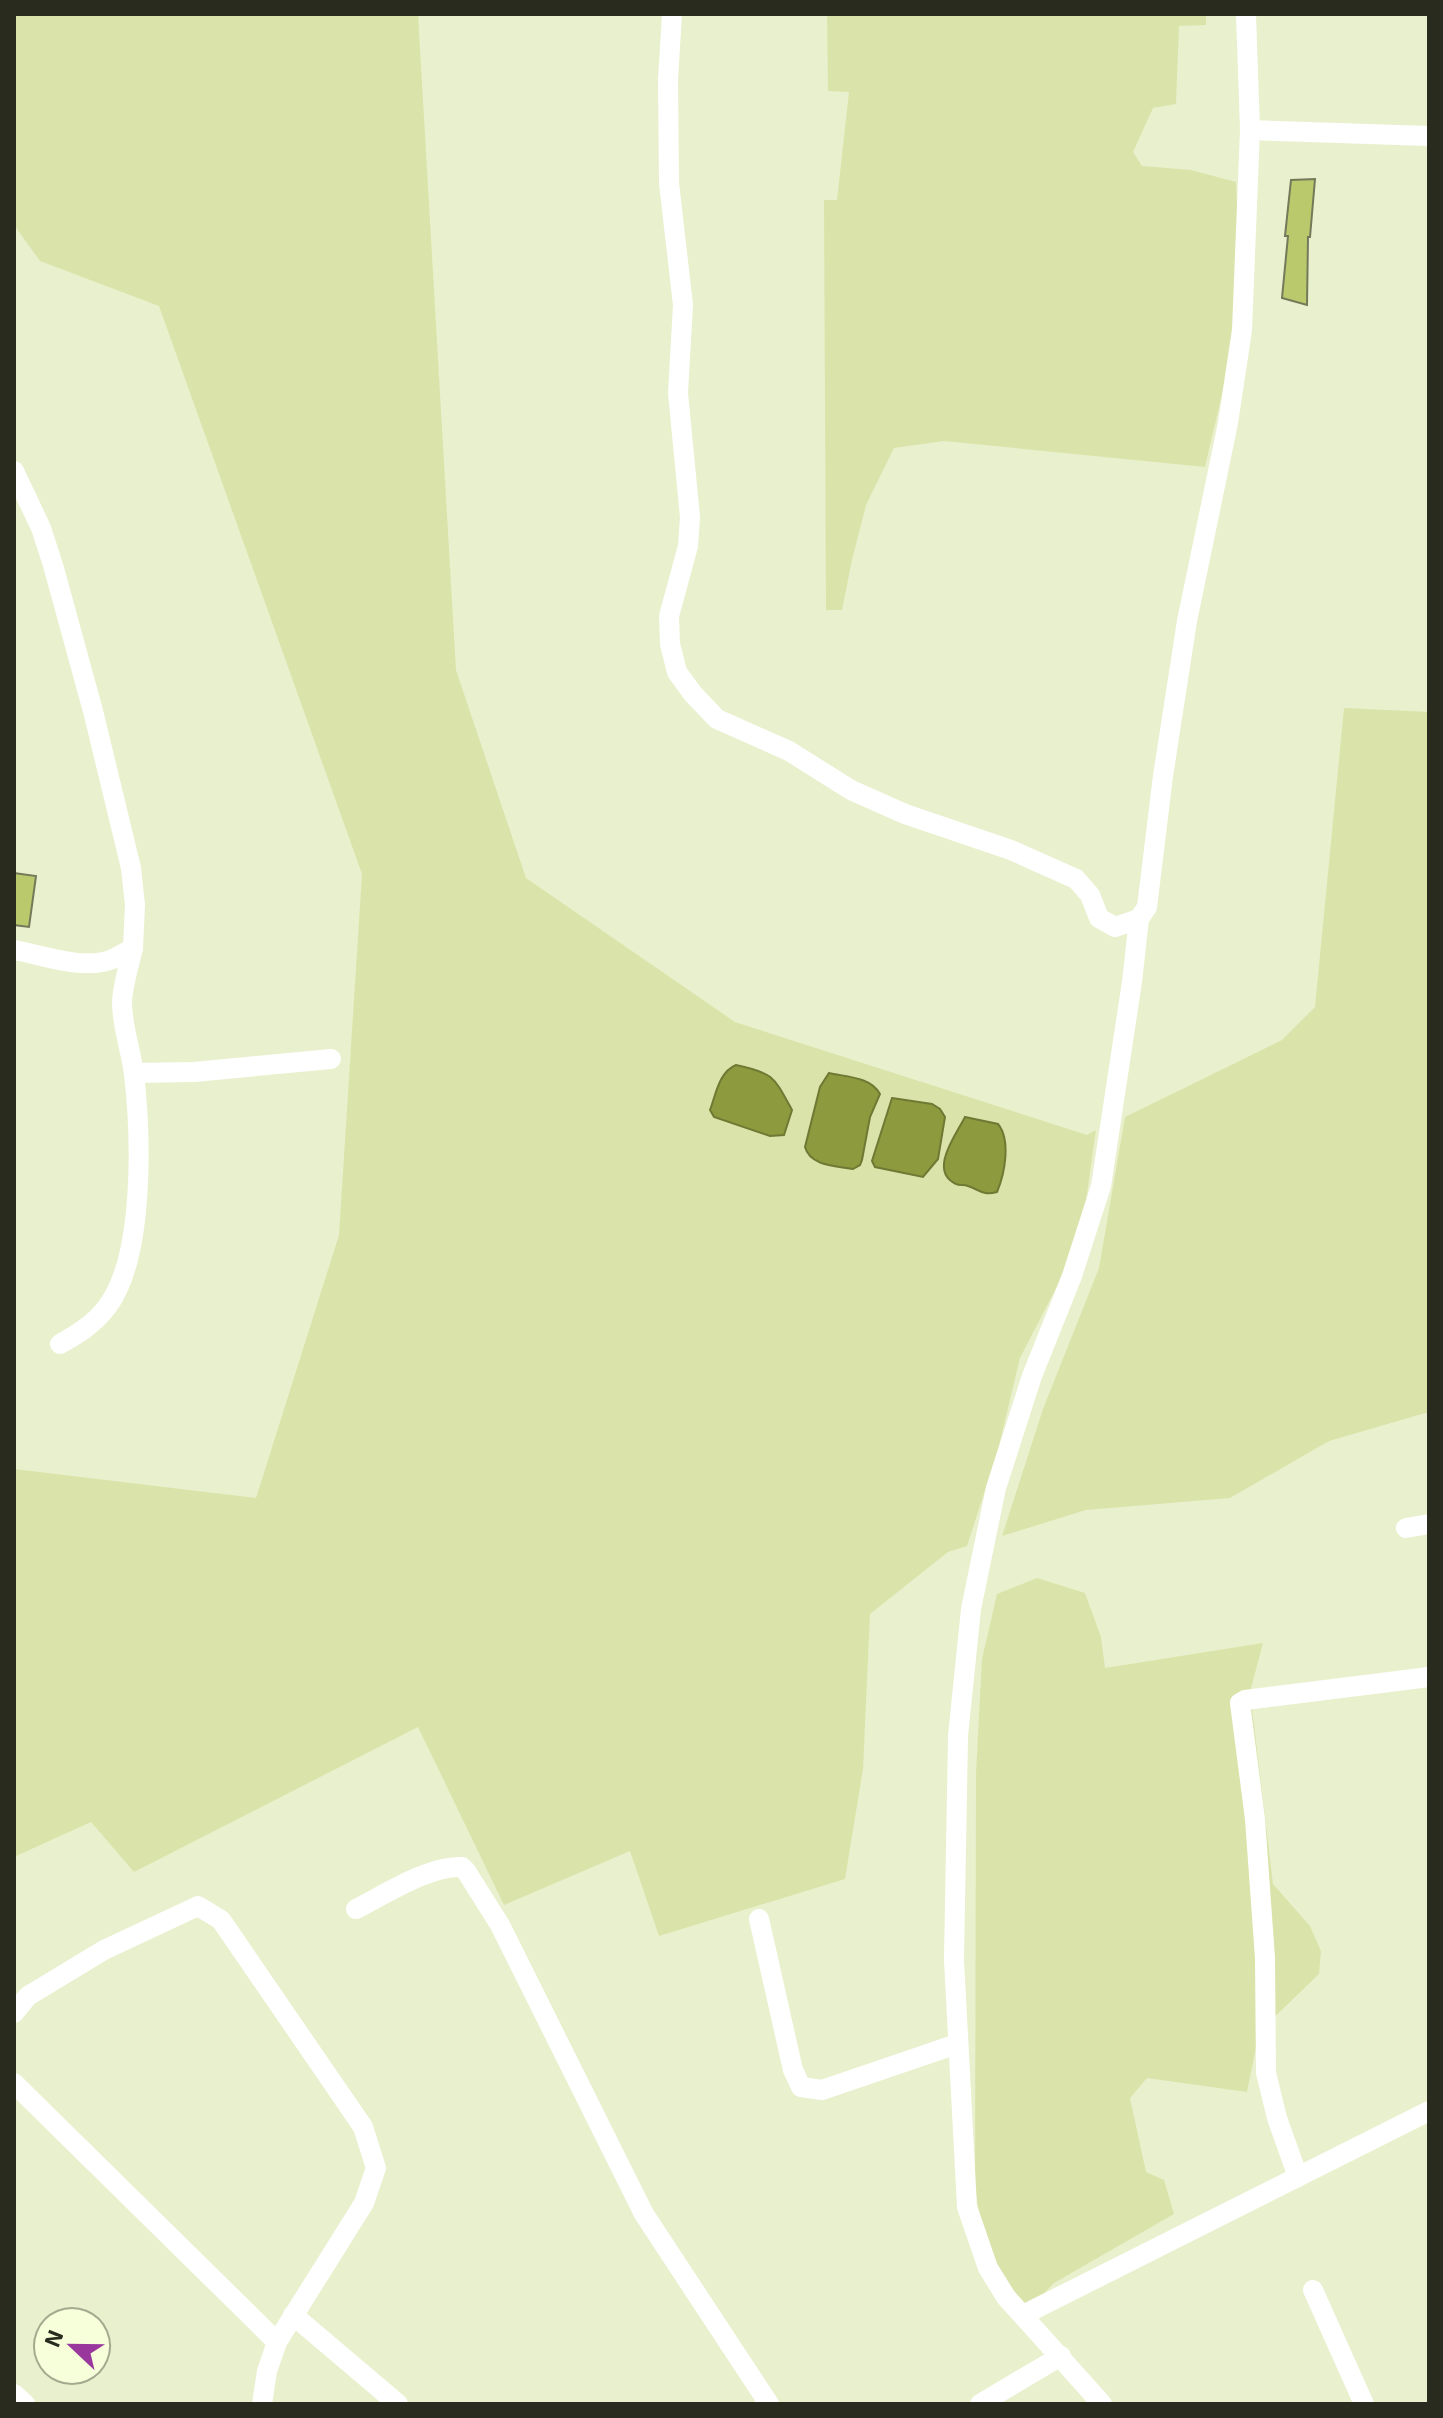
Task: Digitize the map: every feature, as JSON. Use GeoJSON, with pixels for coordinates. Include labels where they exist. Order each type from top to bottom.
{"type":"FeatureCollection","features":[{"type":"Feature","properties":{"kind":"street"},"geometry":{"type":"LineString","coordinates":[[672,14],[669,46],[669,183],[683,305],[678,393],[690,517],[688,546],[669,616],[670,644],[677,672],[717,719],[789,751],[878,803],[1011,850],[1076,879],[1090,895],[1099,918],[1115,927],[1139,919]]}},
{"type":"Feature","properties":{"kind":"street"},"geometry":{"type":"LineString","coordinates":[[1102,2404],[1006,2297],[988,2268],[967,2207],[954,1960],[958,1736],[971,1609],[996,1488],[1032,1376],[1072,1276],[1101,1186],[1139,919],[1147,907],[1187,621],[1228,423],[1242,330],[1250,130],[1246,14]]}},
{"type":"Feature","properties":{"kind":"street"},"geometry":{"type":"LineString","coordinates":[[1250,130],[1429,136]]}},
{"type":"Feature","properties":{"kind":"street"},"geometry":{"type":"LineString","coordinates":[[14,471],[41,528],[53,565],[97,724],[131,868],[135,905],[133,948],[125,982],[122,1016],[134,1073],[135,1234],[125,1275],[108,1306],[87,1329],[60,1344]]}},
{"type":"Feature","properties":{"kind":"street"},"geometry":{"type":"LineString","coordinates":[[14,950],[96,963],[111,960],[133,948]]}},
{"type":"Feature","properties":{"kind":"street"},"geometry":{"type":"LineString","coordinates":[[134,1073],[194,1072],[331,1059]]}},
{"type":"Feature","properties":{"kind":"street"},"geometry":{"type":"LineString","coordinates":[[1406,1528],[1429,1524]]}},
{"type":"Feature","properties":{"kind":"street"},"geometry":{"type":"LineString","coordinates":[[1298,2177],[1277,2118],[1266,2073],[1265,1958],[1255,1819],[1240,1703],[1429,1677]]}},
{"type":"Feature","properties":{"kind":"street"},"geometry":{"type":"LineString","coordinates":[[356,1909],[420,1877],[454,1866],[466,1871],[500,1925],[644,2214],[769,2404]]}},
{"type":"Feature","properties":{"kind":"street"},"geometry":{"type":"LineString","coordinates":[[14,2013],[28,1996],[104,1950],[198,1906],[221,1920],[363,2127],[376,2168],[364,2203],[277,2342],[267,2371],[262,2404]]}},
{"type":"Feature","properties":{"kind":"street"},"geometry":{"type":"LineString","coordinates":[[759,1919],[793,2070],[801,2087],[822,2090],[957,2044]]}},
{"type":"Feature","properties":{"kind":"street"},"geometry":{"type":"LineString","coordinates":[[14,2083],[277,2342]]}},
{"type":"Feature","properties":{"kind":"street"},"geometry":{"type":"LineString","coordinates":[[1023,2315],[1429,2111]]}},
{"type":"Feature","properties":{"kind":"street"},"geometry":{"type":"LineString","coordinates":[[1313,2290],[1364,2404]]}},
{"type":"Feature","properties":{"kind":"street"},"geometry":{"type":"LineString","coordinates":[[293,2315],[398,2404]]}},
{"type":"Feature","properties":{"kind":"street"},"geometry":{"type":"LineString","coordinates":[[980,2404],[1061,2356]]}},
{"type":"Feature","properties":{"kind":"street"},"geometry":{"type":"LineString","coordinates":[[14,2394],[25,2404]]}},
{"type":"Feature","properties":{"kind":"shaded area"},"geometry":{"type":"Polygon","coordinates":[[[14,14],[418,14],[456,670],[526,878],[735,1022],[1087,1135],[1096,1130],[1084,1215],[1066,1269],[1020,1358],[998,1450],[967,1546],[948,1552],[870,1614],[863,1769],[845,1879],[659,1936],[630,1851],[504,1905],[418,1727],[134,1872],[91,1822],[14,1857],[14,1469],[256,1498],[339,1235],[362,874],[159,306],[40,261],[14,225],[14,14]],[[736,1065],[719,1085],[711,1110],[714,1117],[770,1136],[784,1135],[769,1075],[736,1065]],[[820,1087],[805,1147],[813,1160],[853,1169],[862,1160],[870,1117],[880,1094],[820,1087]]]}},
{"type":"Feature","properties":{"kind":"shaded area"},"geometry":{"type":"Polygon","coordinates":[[[827,14],[1206,14],[1206,25],[1179,26],[1176,104],[1153,108],[1133,152],[1142,166],[1191,170],[1236,182],[1238,232],[1236,317],[1205,467],[944,441],[894,448],[866,505],[842,610],[826,610],[824,200],[837,200],[849,92],[828,91],[827,14]]]}},
{"type":"Feature","properties":{"kind":"shaded area"},"geometry":{"type":"Polygon","coordinates":[[[1344,708],[1429,712],[1429,1412],[1329,1441],[1230,1498],[1086,1510],[1002,1536],[1043,1409],[1099,1268],[1125,1117],[1282,1040],[1315,1007],[1344,708]]]}},
{"type":"Feature","properties":{"kind":"shaded area"},"geometry":{"type":"Polygon","coordinates":[[[736,1065],[766,1074],[776,1083],[792,1110],[784,1135],[770,1136],[714,1117],[710,1110],[719,1084],[730,1068],[736,1065]]]}},
{"type":"Feature","properties":{"kind":"shaded area"},"geometry":{"type":"Polygon","coordinates":[[[829,1073],[865,1081],[880,1094],[870,1117],[862,1160],[853,1169],[818,1162],[805,1147],[820,1087],[829,1073]]]}},
{"type":"Feature","properties":{"kind":"shaded area"},"geometry":{"type":"Polygon","coordinates":[[[892,1098],[932,1104],[945,1117],[938,1159],[923,1177],[875,1167],[872,1161],[892,1098]]]}},
{"type":"Feature","properties":{"kind":"shaded area"},"geometry":{"type":"Polygon","coordinates":[[[965,1117],[998,1124],[1002,1131],[1006,1148],[997,1192],[985,1193],[966,1185],[957,1185],[944,1171],[947,1152],[965,1117]]]}},
{"type":"Feature","properties":{"kind":"shaded area"},"geometry":{"type":"Polygon","coordinates":[[[1037,1578],[1085,1593],[1101,1637],[1105,1668],[1263,1643],[1250,1692],[1273,1884],[1310,1926],[1321,1951],[1319,1974],[1259,2032],[1247,2092],[1147,2078],[1130,2098],[1146,2172],[1164,2180],[1174,2214],[1054,2283],[1034,2304],[1022,2304],[998,2267],[980,2219],[975,2188],[976,1773],[982,1659],[997,1594],[1037,1578]]]}},
{"type":"Feature","properties":{"kind":"building"},"geometry":{"type":"Polygon","coordinates":[[[1315,179],[1308,237],[1307,305],[1282,298],[1288,236],[1285,236],[1291,180],[1315,179]]]}},
{"type":"Feature","properties":{"kind":"building"},"geometry":{"type":"Polygon","coordinates":[[[14,873],[36,876],[29,927],[14,925],[14,873]]]}}]}
